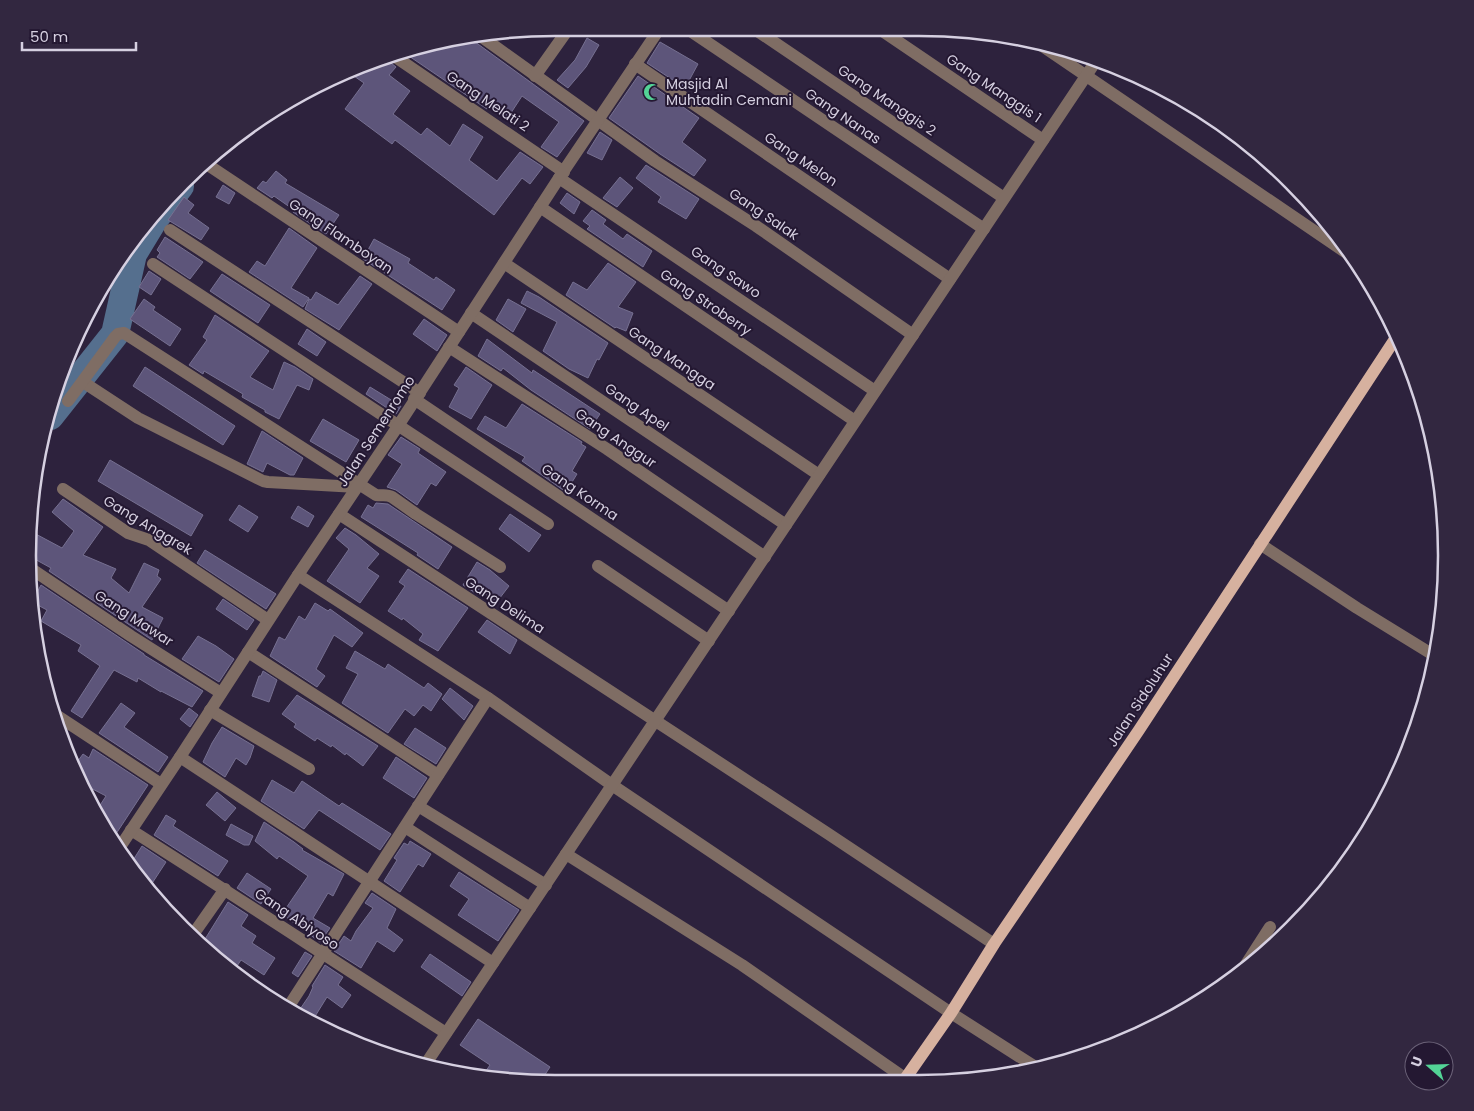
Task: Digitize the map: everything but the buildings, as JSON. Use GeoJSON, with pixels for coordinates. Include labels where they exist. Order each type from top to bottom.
{"type":"FeatureCollection","features":[{"type":"Feature","properties":{"kind":"main road","name":"Jalan Sidoluhur"},"geometry":{"type":"LineString","coordinates":[[909,1075],[951,1013],[994,944],[1139,730],[1392,344]]}},
{"type":"Feature","properties":{"kind":"street"},"geometry":{"type":"LineString","coordinates":[[535,76],[563,36]]}},
{"type":"Feature","properties":{"kind":"street","name":"Jalan Semenromo"},"geometry":{"type":"LineString","coordinates":[[123,842],[654,36]]}},
{"type":"Feature","properties":{"kind":"street","name":"Gang Nanas"},"geometry":{"type":"LineString","coordinates":[[698,36],[984,229]]}},
{"type":"Feature","properties":{"kind":"street","name":"Gang Manggis 2"},"geometry":{"type":"LineString","coordinates":[[765,36],[1004,198]]}},
{"type":"Feature","properties":{"kind":"street","name":"Gang Manggis 1"},"geometry":{"type":"LineString","coordinates":[[890,36],[1043,140]]}},
{"type":"Feature","properties":{"kind":"street","name":"Gang Salak"},"geometry":{"type":"LineString","coordinates":[[490,41],[535,76],[655,161],[756,226],[913,334]]}},
{"type":"Feature","properties":{"kind":"street"},"geometry":{"type":"LineString","coordinates":[[1056,55],[1334,244]]}},
{"type":"Feature","properties":{"kind":"street","name":"Gang Melati 2"},"geometry":{"type":"LineString","coordinates":[[400,60],[562,175]]}},
{"type":"Feature","properties":{"kind":"street","name":"Gang Melon"},"geometry":{"type":"LineString","coordinates":[[635,64],[950,278]]}},
{"type":"Feature","properties":{"kind":"street"},"geometry":{"type":"LineString","coordinates":[[429,1059],[765,557],[786,525],[814,473],[855,421],[1092,67]]}},
{"type":"Feature","properties":{"kind":"street","name":"Gang Flamboyan"},"geometry":{"type":"LineString","coordinates":[[211,167],[459,332]]}},
{"type":"Feature","properties":{"kind":"street","name":"Gang Sawo"},"geometry":{"type":"LineString","coordinates":[[562,175],[875,391]]}},
{"type":"Feature","properties":{"kind":"street","name":"Gang Stroberry"},"geometry":{"type":"LineString","coordinates":[[540,208],[855,421]]}},
{"type":"Feature","properties":{"kind":"street","name":"Gang Korma"},"geometry":{"type":"LineString","coordinates":[[170,230],[417,396],[729,611]]}},
{"type":"Feature","properties":{"kind":"street","name":"Gang Mangga"},"geometry":{"type":"LineString","coordinates":[[504,263],[814,473]]}},
{"type":"Feature","properties":{"kind":"street"},"geometry":{"type":"LineString","coordinates":[[153,264],[548,524]]}},
{"type":"Feature","properties":{"kind":"street","name":"Gang Apel"},"geometry":{"type":"LineString","coordinates":[[471,314],[786,525]]}},
{"type":"Feature","properties":{"kind":"street"},"geometry":{"type":"LineString","coordinates":[[68,401],[115,337],[118,334],[124,333],[358,485],[380,496],[388,495],[392,497],[500,567]]}},
{"type":"Feature","properties":{"kind":"street","name":"Gang Anggur"},"geometry":{"type":"LineString","coordinates":[[449,347],[607,449],[765,557]]}},
{"type":"Feature","properties":{"kind":"street"},"geometry":{"type":"LineString","coordinates":[[82,382],[143,421],[263,481],[358,485]]}},
{"type":"Feature","properties":{"kind":"street","name":"Gang Anggrek"},"geometry":{"type":"LineString","coordinates":[[63,489],[128,533],[149,540],[268,620]]}},
{"type":"Feature","properties":{"kind":"street","name":"Gang Delima"},"geometry":{"type":"LineString","coordinates":[[339,514],[994,944]]}},
{"type":"Feature","properties":{"kind":"street"},"geometry":{"type":"LineString","coordinates":[[1260,544],[1356,608],[1429,652]]}},
{"type":"Feature","properties":{"kind":"street"},"geometry":{"type":"LineString","coordinates":[[598,566],[709,641]]}},
{"type":"Feature","properties":{"kind":"street","name":"Gang Mawar"},"geometry":{"type":"LineString","coordinates":[[36,572],[131,636],[221,693]]}},
{"type":"Feature","properties":{"kind":"street"},"geometry":{"type":"LineString","coordinates":[[298,575],[488,698],[612,785],[951,1013],[1029,1063]]}},
{"type":"Feature","properties":{"kind":"street"},"geometry":{"type":"LineString","coordinates":[[248,652],[438,775]]}},
{"type":"Feature","properties":{"kind":"street"},"geometry":{"type":"LineString","coordinates":[[291,1002],[488,698]]}},
{"type":"Feature","properties":{"kind":"street"},"geometry":{"type":"LineString","coordinates":[[210,710],[309,769]]}},
{"type":"Feature","properties":{"kind":"street"},"geometry":{"type":"LineString","coordinates":[[63,720],[161,784]]}},
{"type":"Feature","properties":{"kind":"street"},"geometry":{"type":"LineString","coordinates":[[180,756],[493,963]]}},
{"type":"Feature","properties":{"kind":"street"},"geometry":{"type":"LineString","coordinates":[[418,806],[546,885]]}},
{"type":"Feature","properties":{"kind":"street"},"geometry":{"type":"LineString","coordinates":[[405,827],[530,908]]}},
{"type":"Feature","properties":{"kind":"street","name":"Gang Abiyoso"},"geometry":{"type":"LineString","coordinates":[[131,830],[446,1033]]}},
{"type":"Feature","properties":{"kind":"street"},"geometry":{"type":"LineString","coordinates":[[566,854],[742,965],[900,1075]]}},
{"type":"Feature","properties":{"kind":"street"},"geometry":{"type":"LineString","coordinates":[[196,930],[224,889]]}},
{"type":"Feature","properties":{"kind":"street"},"geometry":{"type":"LineString","coordinates":[[1255,951],[1270,928]]}},
{"type":"Feature","properties":{"kind":"waterway"},"geometry":{"type":"LineString","coordinates":[[59,404],[115,334],[133,255]]}},
{"type":"Feature","properties":{"kind":"place","name":"Masjid Al Muhtadin Cemani"},"geometry":{"type":"Point","coordinates":[652,92]}}]}
